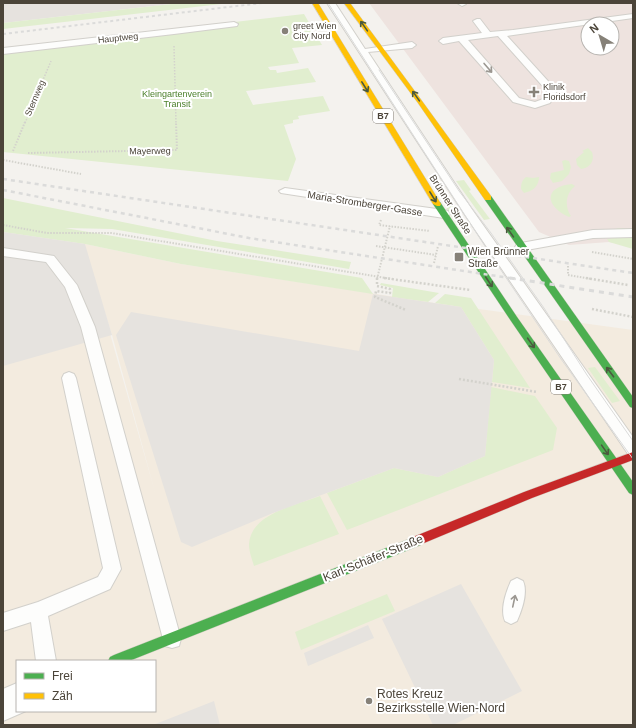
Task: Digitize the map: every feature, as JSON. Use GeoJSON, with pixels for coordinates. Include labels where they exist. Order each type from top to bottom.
{"type":"FeatureCollection","features":[{"type":"Feature","properties":{"kind":"main road","name":"Brünner Straße"},"geometry":{"type":"LineString","coordinates":[[316,3],[444,214],[496,293],[633,490]]}},
{"type":"Feature","properties":{"kind":"main road"},"geometry":{"type":"LineString","coordinates":[[348,3],[382,49],[580,332],[633,404]]}},
{"type":"Feature","properties":{"kind":"main road","name":"Karl-Schäfer-Straße"},"geometry":{"type":"LineString","coordinates":[[117,660],[463,523],[528,494],[633,456]]}},
{"type":"Feature","properties":{"kind":"street"},"geometry":{"type":"LineString","coordinates":[[3,705],[16,699]]}},
{"type":"Feature","properties":{"kind":"lane"},"geometry":{"type":"LineString","coordinates":[[331,3],[467,210],[633,449]]}},
{"type":"Feature","properties":{"kind":"lane"},"geometry":{"type":"LineString","coordinates":[[443,41],[500,33],[513,33],[633,16]]}},
{"type":"Feature","properties":{"kind":"lane"},"geometry":{"type":"LineString","coordinates":[[477,20],[488,35]]}},
{"type":"Feature","properties":{"kind":"lane","name":"Hauptweg"},"geometry":{"type":"LineString","coordinates":[[3,51],[58,46],[234,24]]}},
{"type":"Feature","properties":{"kind":"lane"},"geometry":{"type":"LineString","coordinates":[[500,33],[552,91]]}},
{"type":"Feature","properties":{"kind":"lane"},"geometry":{"type":"LineString","coordinates":[[462,38],[516,100],[527,104],[541,104],[547,101],[552,91]]}},
{"type":"Feature","properties":{"kind":"lane"},"geometry":{"type":"LineString","coordinates":[[345,53],[412,45]]}},
{"type":"Feature","properties":{"kind":"lane"},"geometry":{"type":"LineString","coordinates":[[512,61],[532,82],[552,91]]}},
{"type":"Feature","properties":{"kind":"lane","name":"Maria-Stromberger-Gasse"},"geometry":{"type":"LineString","coordinates":[[285,191],[444,214]]}},
{"type":"Feature","properties":{"kind":"lane"},"geometry":{"type":"LineString","coordinates":[[521,247],[593,234],[633,233]]}},
{"type":"Feature","properties":{"kind":"lane"},"geometry":{"type":"LineString","coordinates":[[3,252],[50,259],[71,285],[88,327],[172,639]]}},
{"type":"Feature","properties":{"kind":"lane"},"geometry":{"type":"LineString","coordinates":[[3,622],[38,611],[104,583],[112,569],[69,378]]}},
{"type":"Feature","properties":{"kind":"lane"},"geometry":{"type":"LineString","coordinates":[[511,615],[517,588]]}},
{"type":"Feature","properties":{"kind":"lane"},"geometry":{"type":"LineString","coordinates":[[38,611],[46,660]]}},
{"type":"Feature","properties":{"kind":"path","name":"Mayerweg"},"geometry":{"type":"LineString","coordinates":[[28,153],[177,150],[174,32]]}},
{"type":"Feature","properties":{"kind":"path","name":"Sternweg"},"geometry":{"type":"LineString","coordinates":[[13,151],[58,46]]}},
{"type":"Feature","properties":{"kind":"path"},"geometry":{"type":"LineString","coordinates":[[3,160],[81,174]]}},
{"type":"Feature","properties":{"kind":"path"},"geometry":{"type":"LineString","coordinates":[[381,219],[380,225],[430,231]]}},
{"type":"Feature","properties":{"kind":"path"},"geometry":{"type":"LineString","coordinates":[[3,226],[47,233],[98,232],[348,273],[496,293]]}},
{"type":"Feature","properties":{"kind":"path"},"geometry":{"type":"LineString","coordinates":[[390,226],[377,276],[378,286],[390,289],[390,293],[376,291],[375,297],[406,310]]}},
{"type":"Feature","properties":{"kind":"path"},"geometry":{"type":"LineString","coordinates":[[376,246],[436,254]]}},
{"type":"Feature","properties":{"kind":"path"},"geometry":{"type":"LineString","coordinates":[[434,263],[438,246]]}},
{"type":"Feature","properties":{"kind":"path"},"geometry":{"type":"LineString","coordinates":[[568,275],[628,285]]}},
{"type":"Feature","properties":{"kind":"path"},"geometry":{"type":"LineString","coordinates":[[590,309],[633,317]]}},
{"type":"Feature","properties":{"kind":"path"},"geometry":{"type":"LineString","coordinates":[[459,379],[537,392]]}},
{"type":"Feature","properties":{"kind":"shaded area"},"geometry":{"type":"Polygon","coordinates":[[[3,3],[180,3],[3,23],[3,3]]]}},
{"type":"Feature","properties":{"kind":"shaded area","name":"Klinik Floridsdorf"},"geometry":{"type":"Polygon","coordinates":[[[369,3],[633,3],[633,246],[609,242],[569,245],[539,232],[369,3]]]}},
{"type":"Feature","properties":{"kind":"shaded area"},"geometry":{"type":"Polygon","coordinates":[[[3,232],[85,244],[181,264],[435,303],[633,330],[633,725],[3,725],[3,232]],[[95,281],[155,492],[112,335],[95,281]]]}},
{"type":"Feature","properties":{"kind":"shaded area"},"geometry":{"type":"Polygon","coordinates":[[[3,232],[85,244],[112,335],[3,366],[3,232]]]}},
{"type":"Feature","properties":{"kind":"shaded area"},"geometry":{"type":"Polygon","coordinates":[[[373,294],[461,307],[494,360],[485,456],[438,477],[394,468],[273,513],[192,547],[181,542],[116,335],[131,312],[359,351],[373,294]]]}},
{"type":"Feature","properties":{"kind":"shaded area"},"geometry":{"type":"Polygon","coordinates":[[[461,584],[522,691],[453,725],[433,725],[382,619],[461,584]]]}},
{"type":"Feature","properties":{"kind":"shaded area"},"geometry":{"type":"Polygon","coordinates":[[[368,625],[374,638],[308,666],[304,653],[368,625]]]}},
{"type":"Feature","properties":{"kind":"shaded area"},"geometry":{"type":"Polygon","coordinates":[[[214,701],[220,725],[153,725],[214,701]]]}},
{"type":"Feature","properties":{"kind":"green space"},"geometry":{"type":"Polygon","coordinates":[[[180,3],[230,3],[3,29],[3,23],[180,3]]]}},
{"type":"Feature","properties":{"kind":"green space","name":"Kleingartenverein Transit"},"geometry":{"type":"Polygon","coordinates":[[[304,14],[322,45],[292,48],[299,63],[268,67],[270,70],[276,70],[277,73],[308,68],[316,82],[246,91],[253,105],[323,96],[330,111],[298,116],[299,119],[293,120],[293,123],[284,125],[296,159],[288,181],[3,152],[3,49],[304,14]]]}},
{"type":"Feature","properties":{"kind":"green space"},"geometry":{"type":"Polygon","coordinates":[[[588,148],[593,155],[591,164],[581,169],[577,165],[576,159],[584,152],[582,151],[588,148]]]}},
{"type":"Feature","properties":{"kind":"green space"},"geometry":{"type":"Polygon","coordinates":[[[562,161],[569,161],[571,167],[569,174],[562,181],[553,183],[550,178],[551,173],[564,170],[562,161]]]}},
{"type":"Feature","properties":{"kind":"green space"},"geometry":{"type":"Polygon","coordinates":[[[526,177],[539,177],[539,180],[535,188],[524,193],[521,189],[521,185],[526,177]]]}},
{"type":"Feature","properties":{"kind":"green space"},"geometry":{"type":"Polygon","coordinates":[[[464,180],[471,190],[469,191],[490,219],[484,220],[456,181],[464,180]]]}},
{"type":"Feature","properties":{"kind":"green space"},"geometry":{"type":"Polygon","coordinates":[[[441,184],[465,224],[457,225],[432,185],[441,184]]]}},
{"type":"Feature","properties":{"kind":"green space"},"geometry":{"type":"Polygon","coordinates":[[[572,184],[575,186],[570,192],[567,200],[567,208],[571,216],[569,217],[555,208],[551,198],[552,193],[556,189],[572,184]]]}},
{"type":"Feature","properties":{"kind":"green space"},"geometry":{"type":"Polygon","coordinates":[[[3,198],[217,241],[351,262],[349,269],[112,229],[65,228],[362,278],[373,294],[181,264],[85,244],[3,232],[3,198]]]}},
{"type":"Feature","properties":{"kind":"green space"},"geometry":{"type":"Polygon","coordinates":[[[617,228],[633,229],[633,249],[609,242],[607,239],[613,238],[617,228]]]}},
{"type":"Feature","properties":{"kind":"green space"},"geometry":{"type":"Polygon","coordinates":[[[381,283],[439,293],[428,302],[392,297],[393,288],[380,285],[381,283]]]}},
{"type":"Feature","properties":{"kind":"green space"},"geometry":{"type":"Polygon","coordinates":[[[445,294],[471,298],[530,388],[492,382],[494,360],[461,307],[435,303],[445,294]]]}},
{"type":"Feature","properties":{"kind":"green space"},"geometry":{"type":"Polygon","coordinates":[[[595,367],[620,401],[612,403],[588,368],[595,367]]]}},
{"type":"Feature","properties":{"kind":"green space"},"geometry":{"type":"Polygon","coordinates":[[[491,387],[535,396],[557,428],[553,450],[347,530],[327,493],[394,468],[438,477],[485,456],[491,387]]]}},
{"type":"Feature","properties":{"kind":"green space"},"geometry":{"type":"Polygon","coordinates":[[[320,496],[339,534],[254,566],[249,544],[252,533],[258,525],[266,518],[277,512],[320,496]]]}},
{"type":"Feature","properties":{"kind":"green space"},"geometry":{"type":"Polygon","coordinates":[[[387,594],[395,611],[301,650],[295,632],[387,594]]]}},
{"type":"Feature","properties":{"kind":"tram line"},"geometry":{"type":"LineString","coordinates":[[328,3],[490,254],[561,359],[633,459]]}},
{"type":"Feature","properties":{"kind":"tram line"},"geometry":{"type":"LineString","coordinates":[[379,70],[459,191],[491,233],[544,308],[587,375],[633,441]]}},
{"type":"Feature","properties":{"kind":"railway"},"geometry":{"type":"LineString","coordinates":[[3,34],[262,3]]}},
{"type":"Feature","properties":{"kind":"railway"},"geometry":{"type":"LineString","coordinates":[[3,179],[633,273]]}},
{"type":"Feature","properties":{"kind":"railway"},"geometry":{"type":"LineString","coordinates":[[3,190],[249,238],[516,279]]}},
{"type":"Feature","properties":{"kind":"railway"},"geometry":{"type":"LineString","coordinates":[[510,278],[633,297]]}},
{"type":"Feature","properties":{"kind":"traffic: fast"},"geometry":{"type":"LineString","coordinates":[[488,198],[633,404]]}},
{"type":"Feature","properties":{"kind":"traffic: fast"},"geometry":{"type":"LineString","coordinates":[[437,204],[514,319],[633,490]]}},
{"type":"Feature","properties":{"kind":"traffic: fast"},"geometry":{"type":"LineString","coordinates":[[117,660],[417,541]]}},
{"type":"Feature","properties":{"kind":"traffic: slow"},"geometry":{"type":"LineString","coordinates":[[315,3],[437,204]]}},
{"type":"Feature","properties":{"kind":"traffic: slow"},"geometry":{"type":"LineString","coordinates":[[347,3],[488,198]]}},
{"type":"Feature","properties":{"kind":"traffic: jam"},"geometry":{"type":"LineString","coordinates":[[417,541],[528,495],[633,456]]}},
{"type":"Feature","properties":{"kind":"place","name":"greet Wien City Nord"},"geometry":{"type":"Point","coordinates":[285,31]}},
{"type":"Feature","properties":{"kind":"place","name":"Klinik Floridsdorf"},"geometry":{"type":"Point","coordinates":[534,92]}},
{"type":"Feature","properties":{"kind":"place","name":"Wien Brünner Straße"},"geometry":{"type":"Point","coordinates":[459,257]}},
{"type":"Feature","properties":{"kind":"place","name":"Rotes Kreuz Bezirksstelle Wien-Nord"},"geometry":{"type":"Point","coordinates":[369,701]}}]}
